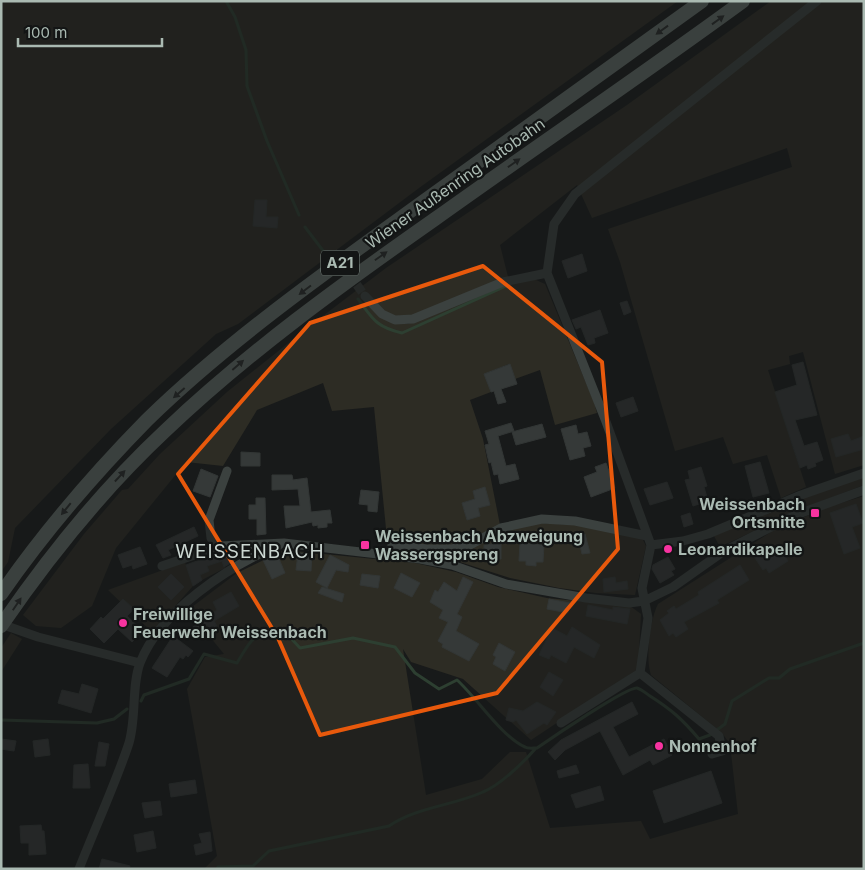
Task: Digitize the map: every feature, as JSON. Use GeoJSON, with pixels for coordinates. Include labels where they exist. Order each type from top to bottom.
{"type":"FeatureCollection","features":[{"type":"Feature","properties":{"kind":"highway","name":"Wiener Außenring Autobahn"},"geometry":{"type":"LineString","coordinates":[[1,594],[68,506],[104,464],[149,419],[231,347],[357,250],[702,1]]}},
{"type":"Feature","properties":{"kind":"highway","name":"Wiener Außenring Autobahn"},"geometry":{"type":"LineString","coordinates":[[1,625],[32,581],[120,476],[164,432],[242,361],[369,266],[744,1]]}},
{"type":"Feature","properties":{"kind":"street"},"geometry":{"type":"LineString","coordinates":[[561,723],[640,673],[648,618],[642,588],[649,540],[605,419],[547,273],[554,224],[575,194],[817,1]]}},
{"type":"Feature","properties":{"kind":"street"},"geometry":{"type":"LineString","coordinates":[[365,296],[382,314],[395,320],[413,319],[503,282],[547,273]]}},
{"type":"Feature","properties":{"kind":"street"},"geometry":{"type":"LineString","coordinates":[[225,545],[211,538],[209,520],[227,471]]}},
{"type":"Feature","properties":{"kind":"street"},"geometry":{"type":"LineString","coordinates":[[392,545],[427,549],[452,548],[470,544],[501,528],[542,520],[575,521],[649,540],[683,541],[708,534],[864,473]]}},
{"type":"Feature","properties":{"kind":"street"},"geometry":{"type":"LineString","coordinates":[[162,566],[225,545],[284,543],[420,559],[452,565],[506,584],[586,598],[629,603],[644,601],[673,587],[724,551],[793,516],[864,490]]}},
{"type":"Feature","properties":{"kind":"street"},"geometry":{"type":"LineString","coordinates":[[79,869],[129,743],[140,664],[157,635],[187,601],[218,578],[263,552],[284,543]]}},
{"type":"Feature","properties":{"kind":"street"},"geometry":{"type":"LineString","coordinates":[[1,625],[38,637],[140,664]]}},
{"type":"Feature","properties":{"kind":"street"},"geometry":{"type":"LineString","coordinates":[[640,673],[719,736],[722,751],[712,754]]}},
{"type":"Feature","properties":{"kind":"highlighted area"},"geometry":{"type":"Polygon","coordinates":[[[483,266],[602,362],[618,549],[497,693],[320,735],[278,638],[178,474],[310,323],[483,266]]]}},
{"type":"Feature","properties":{"kind":"shaded area"},"geometry":{"type":"Polygon","coordinates":[[[1,1],[678,1],[419,188],[238,324],[216,334],[111,429],[15,528],[8,562],[1,572],[1,1]]]}},
{"type":"Feature","properties":{"kind":"shaded area"},"geometry":{"type":"Polygon","coordinates":[[[771,1],[864,1],[864,465],[835,474],[803,352],[789,356],[790,364],[768,370],[806,487],[781,498],[767,455],[733,464],[723,437],[675,451],[620,262],[608,229],[792,167],[787,148],[592,218],[577,185],[500,245],[508,277],[393,324],[408,324],[517,280],[536,280],[545,284],[597,413],[555,425],[540,370],[515,379],[509,364],[485,374],[491,392],[470,400],[483,439],[501,530],[540,523],[576,525],[639,538],[643,540],[646,546],[635,595],[596,593],[559,588],[510,578],[441,556],[388,549],[374,407],[332,411],[323,383],[257,410],[223,466],[186,462],[116,548],[92,606],[61,628],[36,626],[23,615],[84,534],[122,490],[128,489],[160,454],[227,392],[386,268],[627,105],[771,1]],[[485,488],[473,491],[475,499],[462,503],[467,520],[478,508],[490,505],[485,488]]]}},
{"type":"Feature","properties":{"kind":"shaded area"},"geometry":{"type":"Polygon","coordinates":[[[864,476],[864,485],[796,511],[720,547],[714,536],[803,497],[864,476]]]}},
{"type":"Feature","properties":{"kind":"shaded area"},"geometry":{"type":"Polygon","coordinates":[[[864,496],[864,869],[204,869],[217,856],[187,689],[205,657],[224,654],[188,610],[237,573],[284,550],[415,563],[456,572],[498,587],[547,598],[630,606],[641,614],[638,669],[531,740],[463,679],[411,662],[403,649],[426,795],[482,779],[510,752],[526,752],[550,828],[641,821],[650,839],[738,814],[730,744],[722,733],[651,675],[648,659],[649,639],[658,604],[774,530],[828,507],[864,496]]]}},
{"type":"Feature","properties":{"kind":"shaded area"},"geometry":{"type":"Polygon","coordinates":[[[222,561],[225,568],[202,580],[200,575],[209,571],[207,566],[222,561]]]}},
{"type":"Feature","properties":{"kind":"shaded area"},"geometry":{"type":"Polygon","coordinates":[[[185,562],[193,586],[152,632],[108,590],[185,562]]]}},
{"type":"Feature","properties":{"kind":"shaded area"},"geometry":{"type":"Polygon","coordinates":[[[11,633],[22,639],[1,672],[1,648],[11,633]]]}},
{"type":"Feature","properties":{"kind":"building"},"geometry":{"type":"Polygon","coordinates":[[[255,200],[267,200],[266,217],[278,217],[277,228],[253,226],[255,200]]]}},
{"type":"Feature","properties":{"kind":"building"},"geometry":{"type":"Polygon","coordinates":[[[582,254],[587,271],[568,278],[562,261],[582,254]]]}},
{"type":"Feature","properties":{"kind":"building"},"geometry":{"type":"Polygon","coordinates":[[[627,301],[631,312],[624,315],[620,303],[627,301]]]}},
{"type":"Feature","properties":{"kind":"building"},"geometry":{"type":"Polygon","coordinates":[[[600,310],[608,333],[594,338],[595,343],[588,345],[581,327],[576,329],[572,320],[600,310]]]}},
{"type":"Feature","properties":{"kind":"building"},"geometry":{"type":"Polygon","coordinates":[[[803,362],[817,415],[795,420],[804,446],[817,442],[823,460],[815,463],[816,466],[808,469],[807,465],[800,468],[775,392],[797,385],[792,365],[803,362]]]}},
{"type":"Feature","properties":{"kind":"building"},"geometry":{"type":"Polygon","coordinates":[[[510,364],[517,384],[501,389],[506,402],[498,404],[494,391],[491,392],[484,374],[510,364]]]}},
{"type":"Feature","properties":{"kind":"building"},"geometry":{"type":"Polygon","coordinates":[[[633,397],[638,411],[621,417],[616,403],[633,397]]]}},
{"type":"Feature","properties":{"kind":"building"},"geometry":{"type":"Polygon","coordinates":[[[511,423],[514,431],[498,436],[506,466],[515,464],[519,479],[500,484],[498,474],[494,475],[491,462],[489,463],[485,445],[489,444],[485,431],[511,423]]]}},
{"type":"Feature","properties":{"kind":"building"},"geometry":{"type":"Polygon","coordinates":[[[542,424],[546,437],[516,445],[512,432],[542,424]]]}},
{"type":"Feature","properties":{"kind":"building"},"geometry":{"type":"Polygon","coordinates":[[[576,425],[578,434],[587,432],[591,446],[583,448],[585,456],[570,460],[561,429],[576,425]]]}},
{"type":"Feature","properties":{"kind":"building"},"geometry":{"type":"Polygon","coordinates":[[[848,434],[851,441],[864,436],[864,449],[836,457],[831,439],[848,434]]]}},
{"type":"Feature","properties":{"kind":"building"},"geometry":{"type":"Polygon","coordinates":[[[241,452],[260,453],[260,466],[241,466],[241,452]]]}},
{"type":"Feature","properties":{"kind":"building"},"geometry":{"type":"Polygon","coordinates":[[[760,462],[769,493],[753,497],[745,466],[760,462]]]}},
{"type":"Feature","properties":{"kind":"building"},"geometry":{"type":"Polygon","coordinates":[[[606,463],[615,488],[591,497],[584,477],[597,472],[595,467],[606,463]]]}},
{"type":"Feature","properties":{"kind":"building"},"geometry":{"type":"Polygon","coordinates":[[[701,467],[707,486],[704,487],[708,501],[693,506],[685,480],[690,479],[688,471],[701,467]]]}},
{"type":"Feature","properties":{"kind":"building"},"geometry":{"type":"Polygon","coordinates":[[[201,469],[218,476],[210,497],[193,491],[201,469]]]}},
{"type":"Feature","properties":{"kind":"building"},"geometry":{"type":"Polygon","coordinates":[[[272,475],[292,475],[293,480],[307,478],[311,512],[330,510],[332,523],[327,523],[327,527],[318,528],[318,525],[313,526],[312,522],[286,528],[284,506],[300,506],[298,489],[272,490],[272,475]]]}},
{"type":"Feature","properties":{"kind":"building"},"geometry":{"type":"Polygon","coordinates":[[[667,482],[673,498],[650,505],[644,489],[667,482]]]}},
{"type":"Feature","properties":{"kind":"building"},"geometry":{"type":"Polygon","coordinates":[[[485,487],[490,505],[478,508],[480,516],[467,520],[462,503],[475,499],[473,491],[485,487]]]}},
{"type":"Feature","properties":{"kind":"building"},"geometry":{"type":"Polygon","coordinates":[[[361,490],[379,492],[377,512],[368,511],[368,505],[359,504],[361,490]]]}},
{"type":"Feature","properties":{"kind":"building"},"geometry":{"type":"Polygon","coordinates":[[[256,498],[265,498],[266,534],[257,535],[257,519],[249,519],[249,505],[256,505],[256,498]]]}},
{"type":"Feature","properties":{"kind":"building"},"geometry":{"type":"Polygon","coordinates":[[[856,504],[863,523],[852,527],[860,548],[844,554],[830,513],[856,504]]]}},
{"type":"Feature","properties":{"kind":"building"},"geometry":{"type":"Polygon","coordinates":[[[690,513],[693,524],[684,527],[681,516],[690,513]]]}},
{"type":"Feature","properties":{"kind":"building"},"geometry":{"type":"Polygon","coordinates":[[[194,527],[198,536],[168,550],[171,555],[163,558],[156,545],[194,527]]]}},
{"type":"Feature","properties":{"kind":"building"},"geometry":{"type":"Polygon","coordinates":[[[585,534],[590,553],[582,554],[578,536],[585,534]]]}},
{"type":"Feature","properties":{"kind":"building"},"geometry":{"type":"Polygon","coordinates":[[[501,543],[501,559],[496,559],[497,563],[489,563],[489,559],[484,560],[484,545],[501,543]]]}},
{"type":"Feature","properties":{"kind":"building"},"geometry":{"type":"Polygon","coordinates":[[[520,543],[544,545],[543,562],[536,562],[536,566],[526,565],[526,561],[519,561],[520,543]]]}},
{"type":"Feature","properties":{"kind":"building"},"geometry":{"type":"Polygon","coordinates":[[[140,547],[147,564],[133,569],[132,565],[123,568],[118,555],[140,547]]]}},
{"type":"Feature","properties":{"kind":"building"},"geometry":{"type":"Polygon","coordinates":[[[779,547],[788,561],[769,573],[766,568],[763,570],[753,555],[765,548],[768,554],[779,547]]]}},
{"type":"Feature","properties":{"kind":"building"},"geometry":{"type":"Polygon","coordinates":[[[222,552],[231,553],[234,561],[224,567],[222,561],[207,566],[209,571],[200,575],[202,580],[193,586],[186,565],[222,552]]]}},
{"type":"Feature","properties":{"kind":"building"},"geometry":{"type":"Polygon","coordinates":[[[298,553],[312,554],[311,571],[296,570],[298,553]]]}},
{"type":"Feature","properties":{"kind":"building"},"geometry":{"type":"Polygon","coordinates":[[[277,554],[285,573],[272,579],[263,560],[277,554]]]}},
{"type":"Feature","properties":{"kind":"building"},"geometry":{"type":"Polygon","coordinates":[[[330,555],[349,565],[348,572],[336,570],[327,588],[316,582],[330,555]]]}},
{"type":"Feature","properties":{"kind":"building"},"geometry":{"type":"Polygon","coordinates":[[[668,557],[675,569],[671,571],[674,575],[660,583],[652,569],[653,565],[668,557]]]}},
{"type":"Feature","properties":{"kind":"building"},"geometry":{"type":"Polygon","coordinates":[[[740,565],[749,580],[717,600],[719,603],[684,622],[688,629],[676,637],[673,633],[669,636],[660,620],[669,613],[667,611],[674,606],[676,609],[699,595],[698,592],[740,565]]]}},
{"type":"Feature","properties":{"kind":"building"},"geometry":{"type":"Polygon","coordinates":[[[401,573],[420,583],[412,597],[394,588],[401,573]]]}},
{"type":"Feature","properties":{"kind":"building"},"geometry":{"type":"Polygon","coordinates":[[[171,574],[184,587],[171,600],[158,587],[171,574]]]}},
{"type":"Feature","properties":{"kind":"building"},"geometry":{"type":"Polygon","coordinates":[[[362,574],[380,576],[378,588],[360,585],[362,574]]]}},
{"type":"Feature","properties":{"kind":"building"},"geometry":{"type":"Polygon","coordinates":[[[463,577],[473,582],[457,614],[462,617],[456,631],[479,644],[469,661],[442,647],[443,644],[438,641],[448,622],[439,618],[443,610],[430,602],[435,590],[438,592],[444,582],[457,591],[463,577]]]}},
{"type":"Feature","properties":{"kind":"building"},"geometry":{"type":"Polygon","coordinates":[[[615,577],[616,583],[627,581],[628,589],[604,592],[603,579],[615,577]]]}},
{"type":"Feature","properties":{"kind":"building"},"geometry":{"type":"Polygon","coordinates":[[[322,587],[344,594],[342,602],[318,593],[322,587]]]}},
{"type":"Feature","properties":{"kind":"building"},"geometry":{"type":"Polygon","coordinates":[[[231,592],[239,606],[214,621],[217,626],[211,631],[207,625],[196,632],[193,627],[217,610],[213,602],[231,592]]]}},
{"type":"Feature","properties":{"kind":"building"},"geometry":{"type":"Polygon","coordinates":[[[123,599],[134,609],[127,616],[143,631],[132,642],[118,629],[104,643],[90,629],[123,599]]]}},
{"type":"Feature","properties":{"kind":"building"},"geometry":{"type":"Polygon","coordinates":[[[549,599],[570,603],[568,613],[547,609],[549,599]]]}},
{"type":"Feature","properties":{"kind":"building"},"geometry":{"type":"Polygon","coordinates":[[[588,605],[613,610],[613,607],[630,609],[627,624],[586,616],[588,605]]]}},
{"type":"Feature","properties":{"kind":"building"},"geometry":{"type":"Polygon","coordinates":[[[572,627],[600,645],[594,658],[574,647],[566,663],[551,655],[549,659],[539,655],[552,628],[567,636],[572,627]]]}},
{"type":"Feature","properties":{"kind":"building"},"geometry":{"type":"Polygon","coordinates":[[[173,636],[193,651],[188,657],[186,655],[183,659],[180,657],[167,677],[152,668],[173,636]]]}},
{"type":"Feature","properties":{"kind":"building"},"geometry":{"type":"Polygon","coordinates":[[[499,643],[515,652],[505,671],[493,664],[496,657],[493,655],[499,643]]]}},
{"type":"Feature","properties":{"kind":"building"},"geometry":{"type":"Polygon","coordinates":[[[549,672],[563,680],[553,696],[540,687],[549,672]]]}},
{"type":"Feature","properties":{"kind":"building"},"geometry":{"type":"Polygon","coordinates":[[[82,684],[98,689],[91,713],[58,703],[62,690],[79,694],[82,684]]]}},
{"type":"Feature","properties":{"kind":"building"},"geometry":{"type":"Polygon","coordinates":[[[537,702],[556,712],[547,725],[544,723],[527,734],[516,720],[513,722],[506,720],[509,708],[523,711],[537,702]]]}},
{"type":"Feature","properties":{"kind":"building"},"geometry":{"type":"Polygon","coordinates":[[[632,702],[638,714],[613,727],[629,757],[664,739],[672,755],[653,765],[650,760],[623,775],[600,731],[565,750],[555,760],[548,752],[561,740],[632,702]]]}},
{"type":"Feature","properties":{"kind":"building"},"geometry":{"type":"Polygon","coordinates":[[[1,739],[16,741],[14,751],[1,749],[1,739]]]}},
{"type":"Feature","properties":{"kind":"building"},"geometry":{"type":"Polygon","coordinates":[[[48,739],[50,755],[35,757],[33,741],[48,739]]]}},
{"type":"Feature","properties":{"kind":"building"},"geometry":{"type":"Polygon","coordinates":[[[99,742],[109,744],[105,766],[95,766],[99,742]]]}},
{"type":"Feature","properties":{"kind":"building"},"geometry":{"type":"Polygon","coordinates":[[[88,764],[90,788],[73,788],[74,765],[88,764]]]}},
{"type":"Feature","properties":{"kind":"building"},"geometry":{"type":"Polygon","coordinates":[[[576,765],[579,773],[559,778],[557,771],[576,765]]]}},
{"type":"Feature","properties":{"kind":"building"},"geometry":{"type":"Polygon","coordinates":[[[711,771],[722,803],[664,823],[653,791],[711,771]]]}},
{"type":"Feature","properties":{"kind":"building"},"geometry":{"type":"Polygon","coordinates":[[[195,780],[197,793],[171,797],[169,784],[195,780]]]}},
{"type":"Feature","properties":{"kind":"building"},"geometry":{"type":"Polygon","coordinates":[[[600,786],[604,800],[576,808],[571,795],[600,786]]]}},
{"type":"Feature","properties":{"kind":"building"},"geometry":{"type":"Polygon","coordinates":[[[160,801],[162,815],[145,818],[142,803],[160,801]]]}},
{"type":"Feature","properties":{"kind":"building"},"geometry":{"type":"Polygon","coordinates":[[[41,825],[42,831],[44,831],[46,854],[29,855],[29,843],[21,843],[20,826],[41,825]]]}},
{"type":"Feature","properties":{"kind":"building"},"geometry":{"type":"Polygon","coordinates":[[[153,831],[156,848],[137,852],[134,835],[153,831]]]}},
{"type":"Feature","properties":{"kind":"building"},"geometry":{"type":"Polygon","coordinates":[[[210,832],[212,851],[196,855],[194,845],[202,843],[199,834],[210,832]]]}},
{"type":"Feature","properties":{"kind":"building"},"geometry":{"type":"Polygon","coordinates":[[[102,859],[130,866],[129,869],[99,869],[102,859]]]}},
{"type":"Feature","properties":{"kind":"waterway"},"geometry":{"type":"LineString","coordinates":[[226,1],[235,17],[246,50],[247,86],[267,141],[299,215]]}},
{"type":"Feature","properties":{"kind":"waterway"},"geometry":{"type":"LineString","coordinates":[[305,227],[327,256]]}},
{"type":"Feature","properties":{"kind":"waterway"},"geometry":{"type":"LineString","coordinates":[[358,299],[381,325],[402,333],[510,284]]}},
{"type":"Feature","properties":{"kind":"waterway","name":"WEISSENBACH"},"geometry":{"type":"LineString","coordinates":[[141,701],[144,695],[189,679],[204,654],[237,663],[247,647],[256,638],[267,633],[286,633],[300,648],[353,638],[395,647],[415,673],[439,689],[457,680],[507,735],[528,748],[537,748],[619,695],[637,688],[671,710],[699,739],[710,735],[725,724],[732,701],[769,678],[779,678],[790,669],[864,643]]}},
{"type":"Feature","properties":{"kind":"waterway","name":"WEISSENBACH"},"geometry":{"type":"LineString","coordinates":[[1,720],[97,723],[114,719],[127,709]]}},
{"type":"Feature","properties":{"kind":"waterway"},"geometry":{"type":"LineString","coordinates":[[217,869],[218,867],[253,866],[269,851],[389,826],[411,815],[471,797],[490,789],[504,779],[536,748]]}},
{"type":"Feature","properties":{"kind":"tunnel"},"geometry":{"type":"LineString","coordinates":[[333,252],[365,296]]}},
{"type":"Feature","properties":{"kind":"place","name":"Weissenbach Ortsmitte"},"geometry":{"type":"Point","coordinates":[815,513]}},
{"type":"Feature","properties":{"kind":"place","name":"Weissenbach Abzweigung Wassergspreng"},"geometry":{"type":"Point","coordinates":[365,545]}},
{"type":"Feature","properties":{"kind":"place","name":"Leonardikapelle"},"geometry":{"type":"Point","coordinates":[668,549]}},
{"type":"Feature","properties":{"kind":"place","name":"Freiwillige Feuerwehr Weissenbach"},"geometry":{"type":"Point","coordinates":[123,623]}},
{"type":"Feature","properties":{"kind":"place","name":"Nonnenhof"},"geometry":{"type":"Point","coordinates":[659,746]}},
{"type":"Feature","properties":{"kind":"district","name":"WEISSENBACH"},"geometry":{"type":"Point","coordinates":[250,551]}}]}
